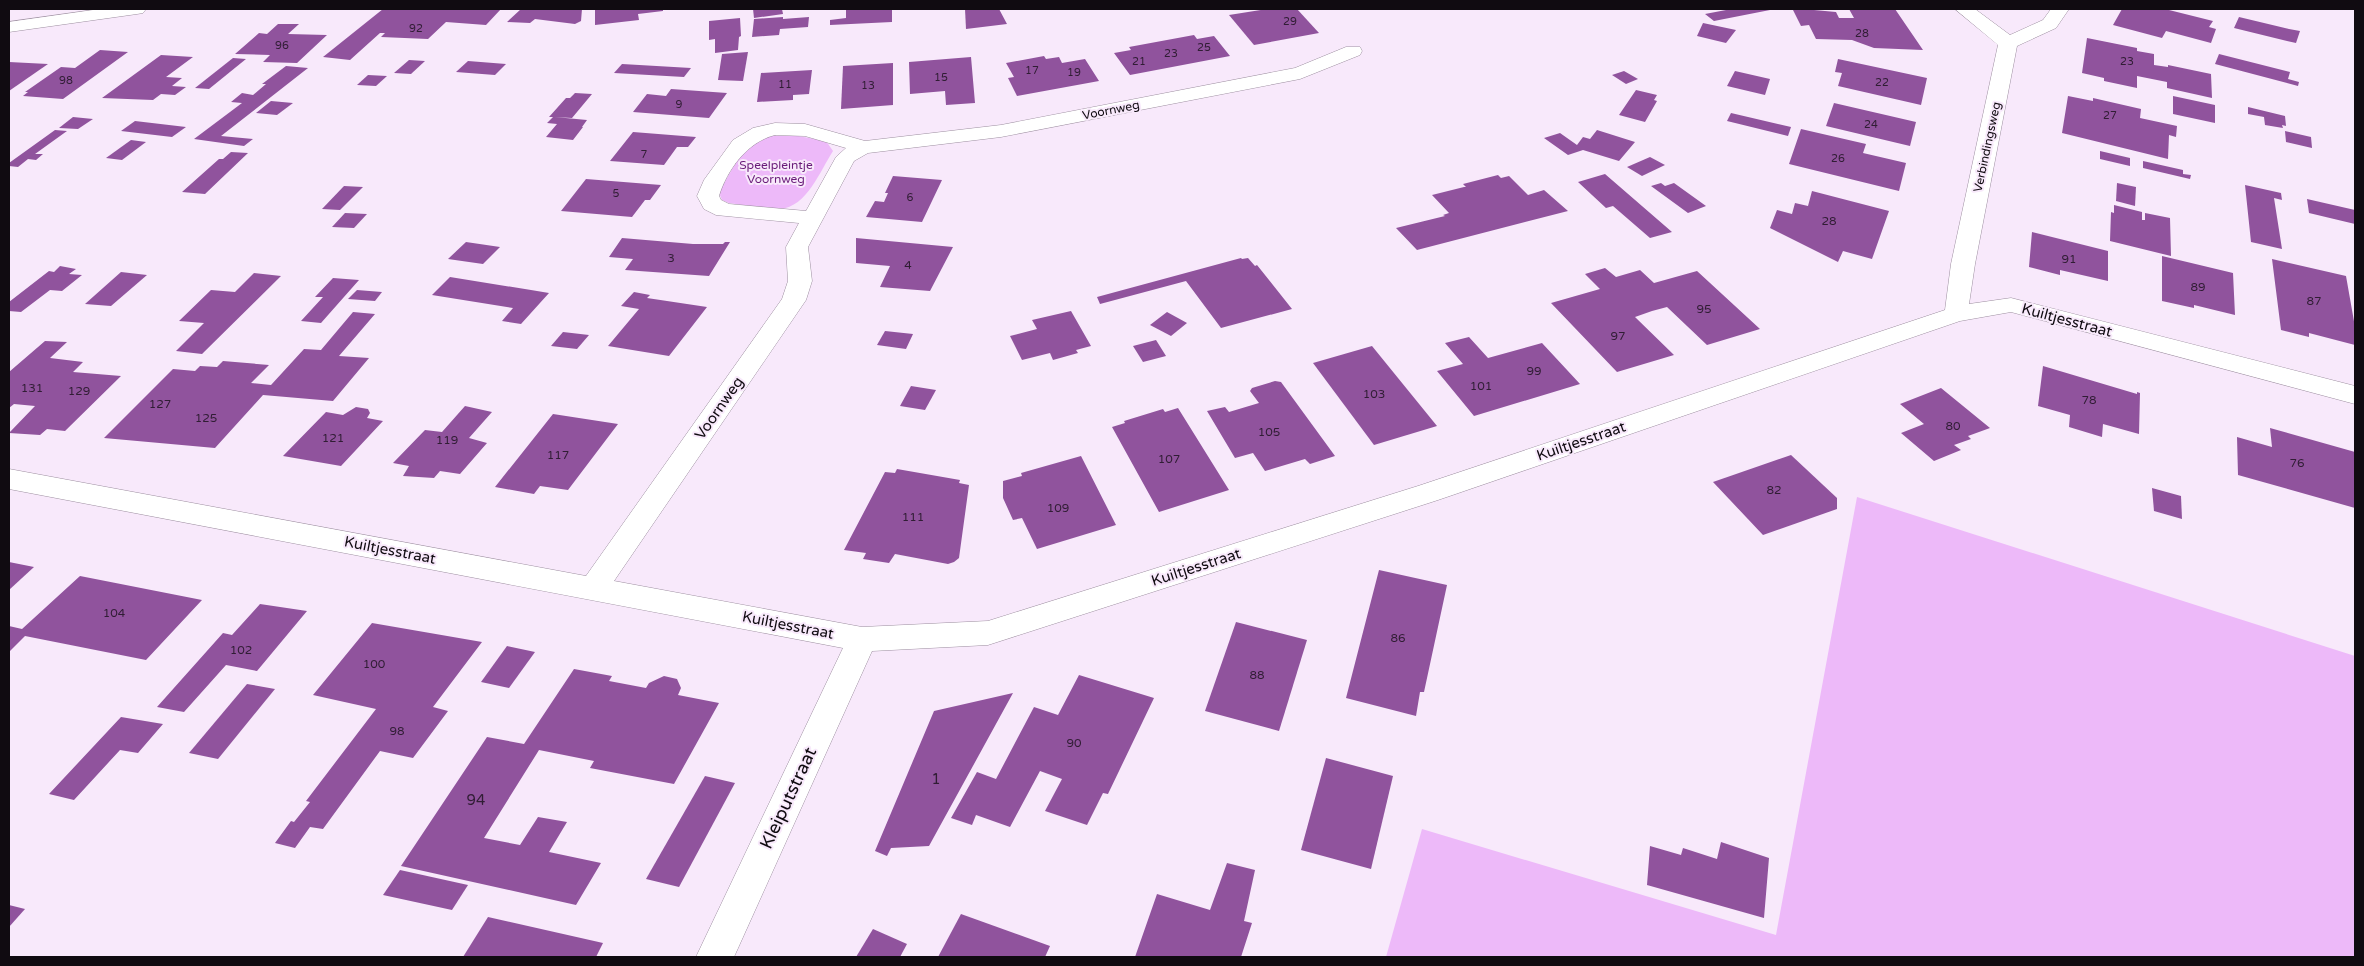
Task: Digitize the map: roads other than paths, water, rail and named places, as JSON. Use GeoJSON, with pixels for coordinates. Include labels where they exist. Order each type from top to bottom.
{"type":"FeatureCollection","features":[{"type":"Feature","properties":{"kind":"street"},"geometry":{"type":"LineString","coordinates":[[9,27],[137,9]]}},
{"type":"Feature","properties":{"kind":"street"},"geometry":{"type":"LineString","coordinates":[[1964,9],[2008,43],[2050,24],[2060,9]]}},
{"type":"Feature","properties":{"kind":"street","name":"Verbindingsweg"},"geometry":{"type":"LineString","coordinates":[[1956,314],[1963,264],[2008,43]]}},
{"type":"Feature","properties":{"kind":"street","name":"Voornweg"},"geometry":{"type":"LineString","coordinates":[[593,588],[794,300],[800,282],[797,247],[846,157],[864,147],[1000,131],[1300,73],[1353,51]]}},
{"type":"Feature","properties":{"kind":"street","name":"Voornweg"},"geometry":{"type":"LineString","coordinates":[[813,218],[724,210],[712,204],[708,196],[710,186],[737,148],[746,139],[760,133],[790,129],[828,134],[864,147]]}},
{"type":"Feature","properties":{"kind":"street","name":"Kuiltjesstraat"},"geometry":{"type":"LineString","coordinates":[[9,479],[862,639],[988,633],[1428,493],[1956,314],[2011,305],[2355,395]]}},
{"type":"Feature","properties":{"kind":"street","name":"Kleiputstraat"},"geometry":{"type":"LineString","coordinates":[[715,957],[862,639]]}},
{"type":"Feature","properties":{"kind":"park label","name":"Speelpleintje Voornweg"},"geometry":{"type":"Point","coordinates":[776,172]}}]}
